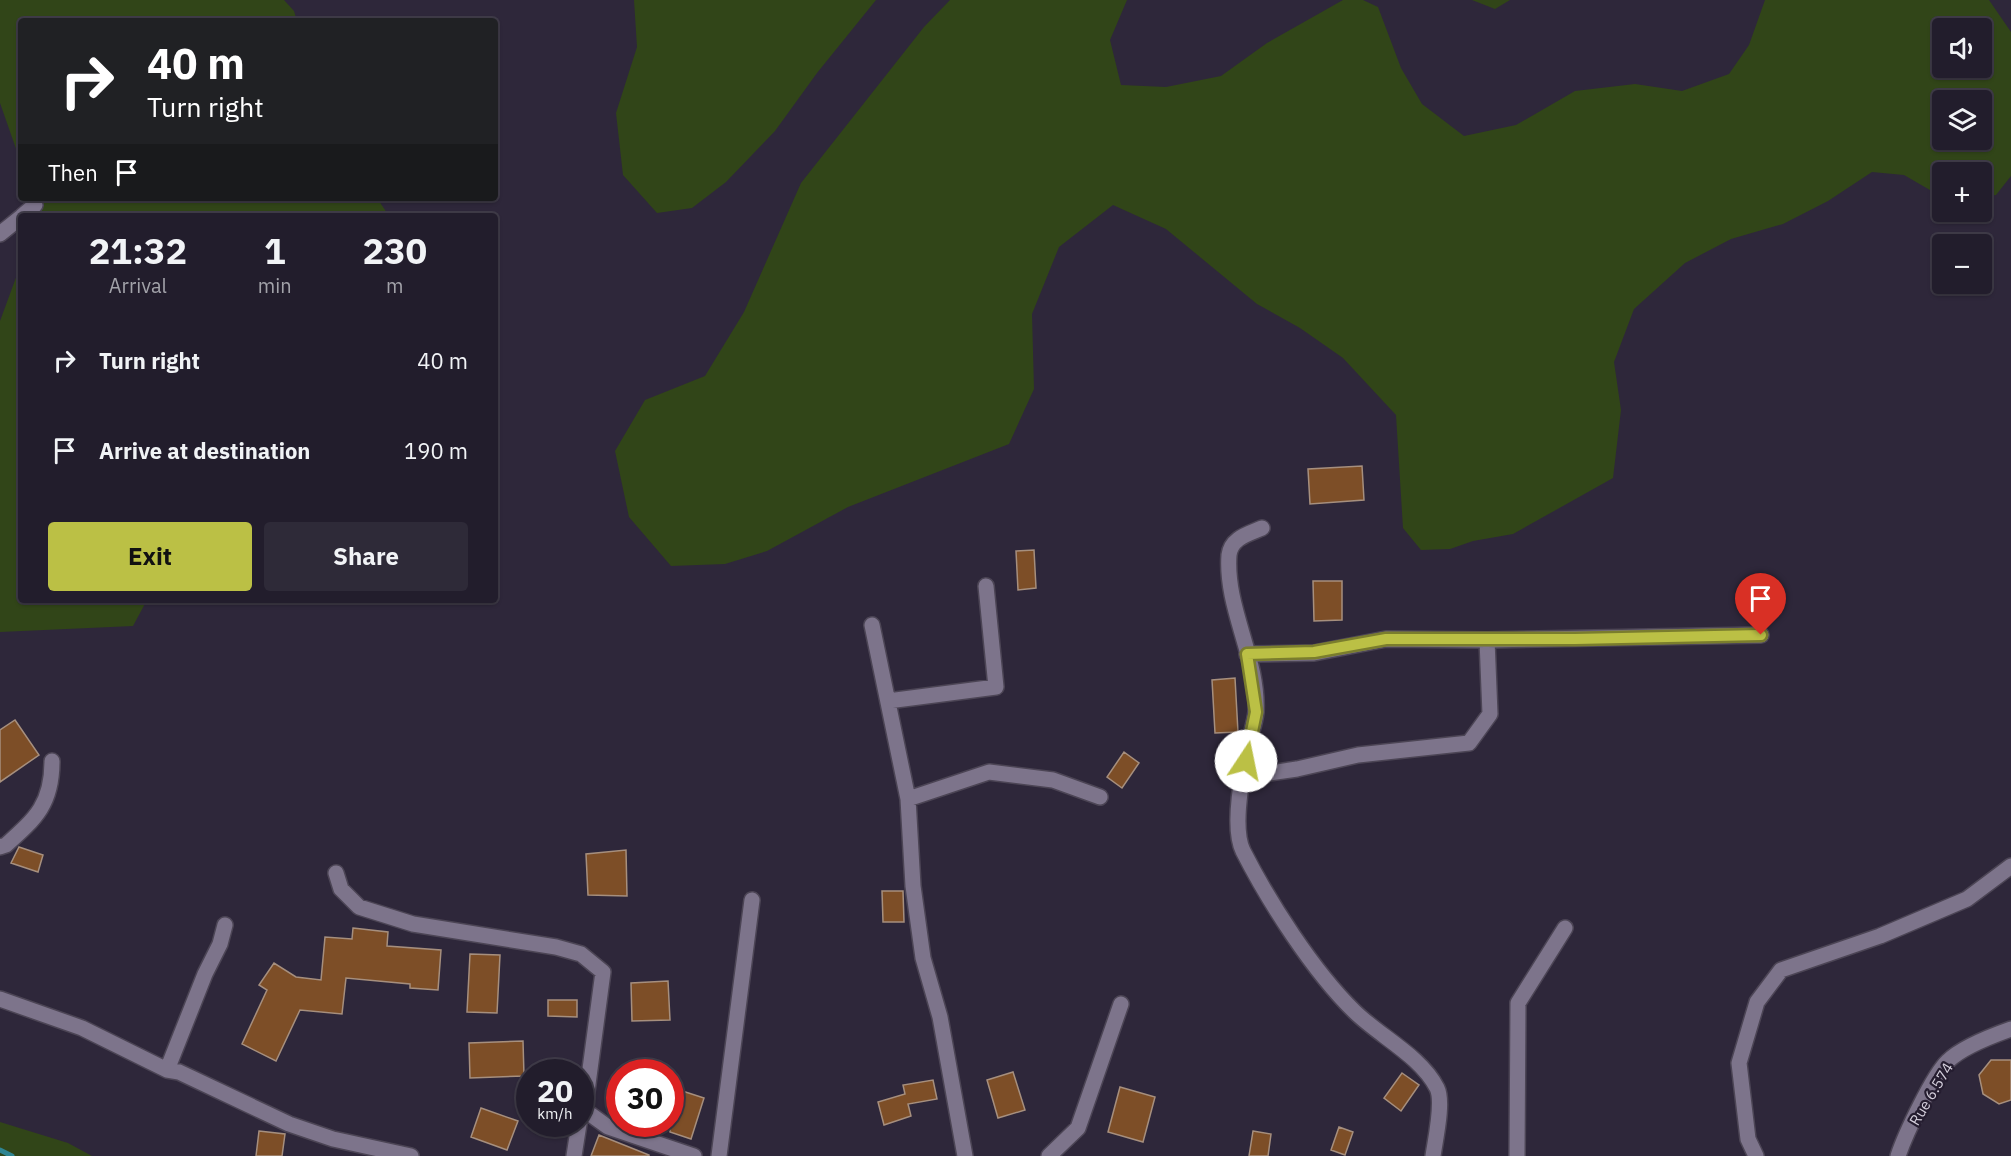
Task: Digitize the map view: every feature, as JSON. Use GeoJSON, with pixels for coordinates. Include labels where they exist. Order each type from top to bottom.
{"type":"FeatureCollection","features":[{"type":"Feature","properties":{"kind":"street"},"geometry":{"type":"LineString","coordinates":[[26,213],[36,205]]}},
{"type":"Feature","properties":{"kind":"street"},"geometry":{"type":"LineString","coordinates":[[0,234],[18,219]]}},
{"type":"Feature","properties":{"kind":"street"},"geometry":{"type":"LineString","coordinates":[[1262,528],[1237,539],[1229,552],[1233,592],[1247,654],[1256,712],[1243,777],[1238,824],[1239,839],[1268,893],[1299,942],[1354,1011],[1414,1060],[1438,1089],[1433,1156]]}},
{"type":"Feature","properties":{"kind":"street"},"geometry":{"type":"LineString","coordinates":[[888,701],[996,687],[986,586]]}},
{"type":"Feature","properties":{"kind":"street"},"geometry":{"type":"LineString","coordinates":[[872,625],[908,799],[913,886],[923,958],[940,1017],[965,1156]]}},
{"type":"Feature","properties":{"kind":"street"},"geometry":{"type":"LineString","coordinates":[[1247,654],[1314,652],[1386,639],[1487,640],[1761,635]]}},
{"type":"Feature","properties":{"kind":"street"},"geometry":{"type":"LineString","coordinates":[[1243,777],[1297,769],[1358,754],[1469,743],[1490,714],[1487,640]]}},
{"type":"Feature","properties":{"kind":"street"},"geometry":{"type":"LineString","coordinates":[[0,847],[6,845],[36,818],[52,784],[52,761]]}},
{"type":"Feature","properties":{"kind":"street"},"geometry":{"type":"LineString","coordinates":[[908,799],[989,772],[1053,780],[1100,797]]}},
{"type":"Feature","properties":{"kind":"street"},"geometry":{"type":"LineString","coordinates":[[1756,1156],[1748,1139],[1739,1063],[1757,1002],[1781,970],[1880,936],[1967,899],[2011,866]]}},
{"type":"Feature","properties":{"kind":"street"},"geometry":{"type":"LineString","coordinates":[[336,873],[341,889],[359,907],[413,924],[556,947],[581,954],[603,972],[590,1059]]}},
{"type":"Feature","properties":{"kind":"street"},"geometry":{"type":"LineString","coordinates":[[719,1156],[752,900]]}},
{"type":"Feature","properties":{"kind":"street"},"geometry":{"type":"LineString","coordinates":[[167,1070],[205,974],[220,944],[225,925]]}},
{"type":"Feature","properties":{"kind":"street"},"geometry":{"type":"LineString","coordinates":[[1517,1156],[1518,1003],[1565,928]]}},
{"type":"Feature","properties":{"kind":"street"},"geometry":{"type":"LineString","coordinates":[[0,999],[82,1028],[167,1070],[179,1072],[289,1124],[333,1138],[411,1156]]}},
{"type":"Feature","properties":{"kind":"street"},"geometry":{"type":"LineString","coordinates":[[1049,1156],[1078,1128],[1121,1004]]}},
{"type":"Feature","properties":{"kind":"street","name":"Rue 6.574"},"geometry":{"type":"LineString","coordinates":[[1898,1156],[1925,1098],[1948,1060],[2011,1029]]}},
{"type":"Feature","properties":{"kind":"street"},"geometry":{"type":"LineString","coordinates":[[594,1122],[693,1156]]}},
{"type":"Feature","properties":{"kind":"street"},"geometry":{"type":"LineString","coordinates":[[574,1156],[575,1137]]}},
{"type":"Feature","properties":{"kind":"green space"},"geometry":{"type":"Polygon","coordinates":[[[0,0],[284,0],[294,11],[296,18],[18,18],[18,154],[0,103],[0,0]]]}},
{"type":"Feature","properties":{"kind":"green space"},"geometry":{"type":"Polygon","coordinates":[[[634,0],[876,0],[817,73],[775,131],[726,182],[692,208],[657,213],[623,175],[616,113],[637,47],[634,0]]]}},
{"type":"Feature","properties":{"kind":"green space"},"geometry":{"type":"Polygon","coordinates":[[[950,0],[1127,0],[1110,40],[1121,85],[1166,87],[1221,76],[1267,43],[1343,0],[1363,0],[1378,7],[1401,68],[1422,104],[1464,136],[1516,125],[1575,91],[1635,84],[1682,91],[1729,74],[1749,45],[1765,0],[1989,0],[2011,32],[2011,176],[1996,195],[1992,196],[1992,162],[1932,162],[1932,191],[1904,175],[1872,172],[1828,201],[1783,224],[1731,239],[1685,263],[1634,309],[1614,362],[1621,410],[1613,478],[1513,534],[1473,541],[1450,549],[1421,550],[1403,528],[1396,415],[1343,358],[1300,328],[1257,304],[1166,229],[1113,205],[1059,247],[1032,314],[1034,389],[1009,444],[848,507],[767,551],[725,564],[671,566],[629,517],[615,451],[645,400],[705,376],[744,312],[801,183],[924,27],[950,0]]]}},
{"type":"Feature","properties":{"kind":"green space"},"geometry":{"type":"Polygon","coordinates":[[[1472,0],[1510,0],[1495,9],[1472,0]]]}},
{"type":"Feature","properties":{"kind":"green space"},"geometry":{"type":"Polygon","coordinates":[[[25,201],[379,201],[387,213],[26,213],[25,201]]]}},
{"type":"Feature","properties":{"kind":"green space"},"geometry":{"type":"Polygon","coordinates":[[[18,272],[18,603],[145,603],[133,626],[0,632],[0,321],[18,272]]]}},
{"type":"Feature","properties":{"kind":"green space"},"geometry":{"type":"Polygon","coordinates":[[[0,1122],[68,1143],[92,1156],[0,1156],[0,1122]]]}},
{"type":"Feature","properties":{"kind":"building"},"geometry":{"type":"Polygon","coordinates":[[[1362,466],[1364,500],[1310,504],[1308,469],[1362,466]]]}},
{"type":"Feature","properties":{"kind":"building"},"geometry":{"type":"Polygon","coordinates":[[[1034,550],[1036,588],[1018,590],[1016,551],[1034,550]]]}},
{"type":"Feature","properties":{"kind":"building"},"geometry":{"type":"Polygon","coordinates":[[[1313,581],[1342,581],[1342,620],[1314,621],[1313,581]]]}},
{"type":"Feature","properties":{"kind":"building"},"geometry":{"type":"Polygon","coordinates":[[[1235,678],[1238,732],[1215,733],[1212,680],[1235,678]]]}},
{"type":"Feature","properties":{"kind":"building"},"geometry":{"type":"Polygon","coordinates":[[[15,720],[39,755],[0,782],[0,730],[15,720]]]}},
{"type":"Feature","properties":{"kind":"building"},"geometry":{"type":"Polygon","coordinates":[[[1124,752],[1139,763],[1122,788],[1107,777],[1124,752]]]}},
{"type":"Feature","properties":{"kind":"building"},"geometry":{"type":"Polygon","coordinates":[[[19,847],[43,855],[38,872],[11,863],[19,847]]]}},
{"type":"Feature","properties":{"kind":"building"},"geometry":{"type":"Polygon","coordinates":[[[626,850],[627,896],[588,895],[586,854],[626,850]]]}},
{"type":"Feature","properties":{"kind":"building"},"geometry":{"type":"Polygon","coordinates":[[[882,891],[903,891],[904,922],[883,922],[882,891]]]}},
{"type":"Feature","properties":{"kind":"building"},"geometry":{"type":"Polygon","coordinates":[[[353,928],[388,932],[387,946],[441,950],[438,990],[410,988],[410,984],[346,978],[342,1014],[300,1010],[276,1061],[242,1044],[267,990],[259,985],[274,963],[296,977],[321,980],[325,937],[352,939],[353,928]]]}},
{"type":"Feature","properties":{"kind":"building"},"geometry":{"type":"Polygon","coordinates":[[[470,954],[500,955],[497,1013],[467,1012],[470,954]]]}},
{"type":"Feature","properties":{"kind":"building"},"geometry":{"type":"Polygon","coordinates":[[[668,981],[670,1020],[632,1021],[631,983],[668,981]]]}},
{"type":"Feature","properties":{"kind":"building"},"geometry":{"type":"Polygon","coordinates":[[[548,1000],[577,1000],[577,1017],[548,1016],[548,1000]]]}},
{"type":"Feature","properties":{"kind":"building"},"geometry":{"type":"Polygon","coordinates":[[[523,1041],[524,1059],[516,1059],[516,1076],[470,1078],[469,1043],[523,1041]]]}},
{"type":"Feature","properties":{"kind":"building"},"geometry":{"type":"Polygon","coordinates":[[[1991,1060],[2011,1060],[2011,1100],[1999,1104],[1983,1094],[1979,1075],[1991,1060]]]}},
{"type":"Feature","properties":{"kind":"building"},"geometry":{"type":"Polygon","coordinates":[[[1013,1072],[1025,1110],[998,1118],[987,1080],[1013,1072]]]}},
{"type":"Feature","properties":{"kind":"building"},"geometry":{"type":"Polygon","coordinates":[[[1402,1073],[1419,1085],[1401,1111],[1384,1098],[1402,1073]]]}},
{"type":"Feature","properties":{"kind":"building"},"geometry":{"type":"Polygon","coordinates":[[[933,1080],[937,1099],[908,1104],[911,1116],[884,1125],[878,1102],[905,1094],[903,1085],[933,1080]]]}},
{"type":"Feature","properties":{"kind":"building"},"geometry":{"type":"Polygon","coordinates":[[[1120,1087],[1155,1097],[1143,1142],[1108,1132],[1120,1087]]]}},
{"type":"Feature","properties":{"kind":"building"},"geometry":{"type":"Polygon","coordinates":[[[684,1092],[704,1098],[691,1139],[684,1137],[684,1092]]]}},
{"type":"Feature","properties":{"kind":"building"},"geometry":{"type":"Polygon","coordinates":[[[481,1108],[516,1120],[507,1150],[471,1137],[481,1108]]]}},
{"type":"Feature","properties":{"kind":"building"},"geometry":{"type":"Polygon","coordinates":[[[1339,1127],[1353,1132],[1345,1155],[1331,1150],[1339,1127]]]}},
{"type":"Feature","properties":{"kind":"building"},"geometry":{"type":"Polygon","coordinates":[[[259,1131],[285,1134],[282,1156],[256,1156],[259,1131]]]}},
{"type":"Feature","properties":{"kind":"building"},"geometry":{"type":"Polygon","coordinates":[[[1253,1131],[1271,1134],[1268,1156],[1249,1156],[1253,1131]]]}},
{"type":"Feature","properties":{"kind":"building"},"geometry":{"type":"Polygon","coordinates":[[[599,1135],[649,1155],[649,1156],[591,1156],[599,1135]]]}},
{"type":"Feature","properties":{"kind":"waterway"},"geometry":{"type":"LineString","coordinates":[[0,1150],[12,1156]]}},
{"type":"Feature","properties":{"kind":"route"},"geometry":{"type":"LineString","coordinates":[[1246,761],[1256,712],[1247,654],[1314,652],[1386,639],[1487,640],[1761,635]]}}]}
